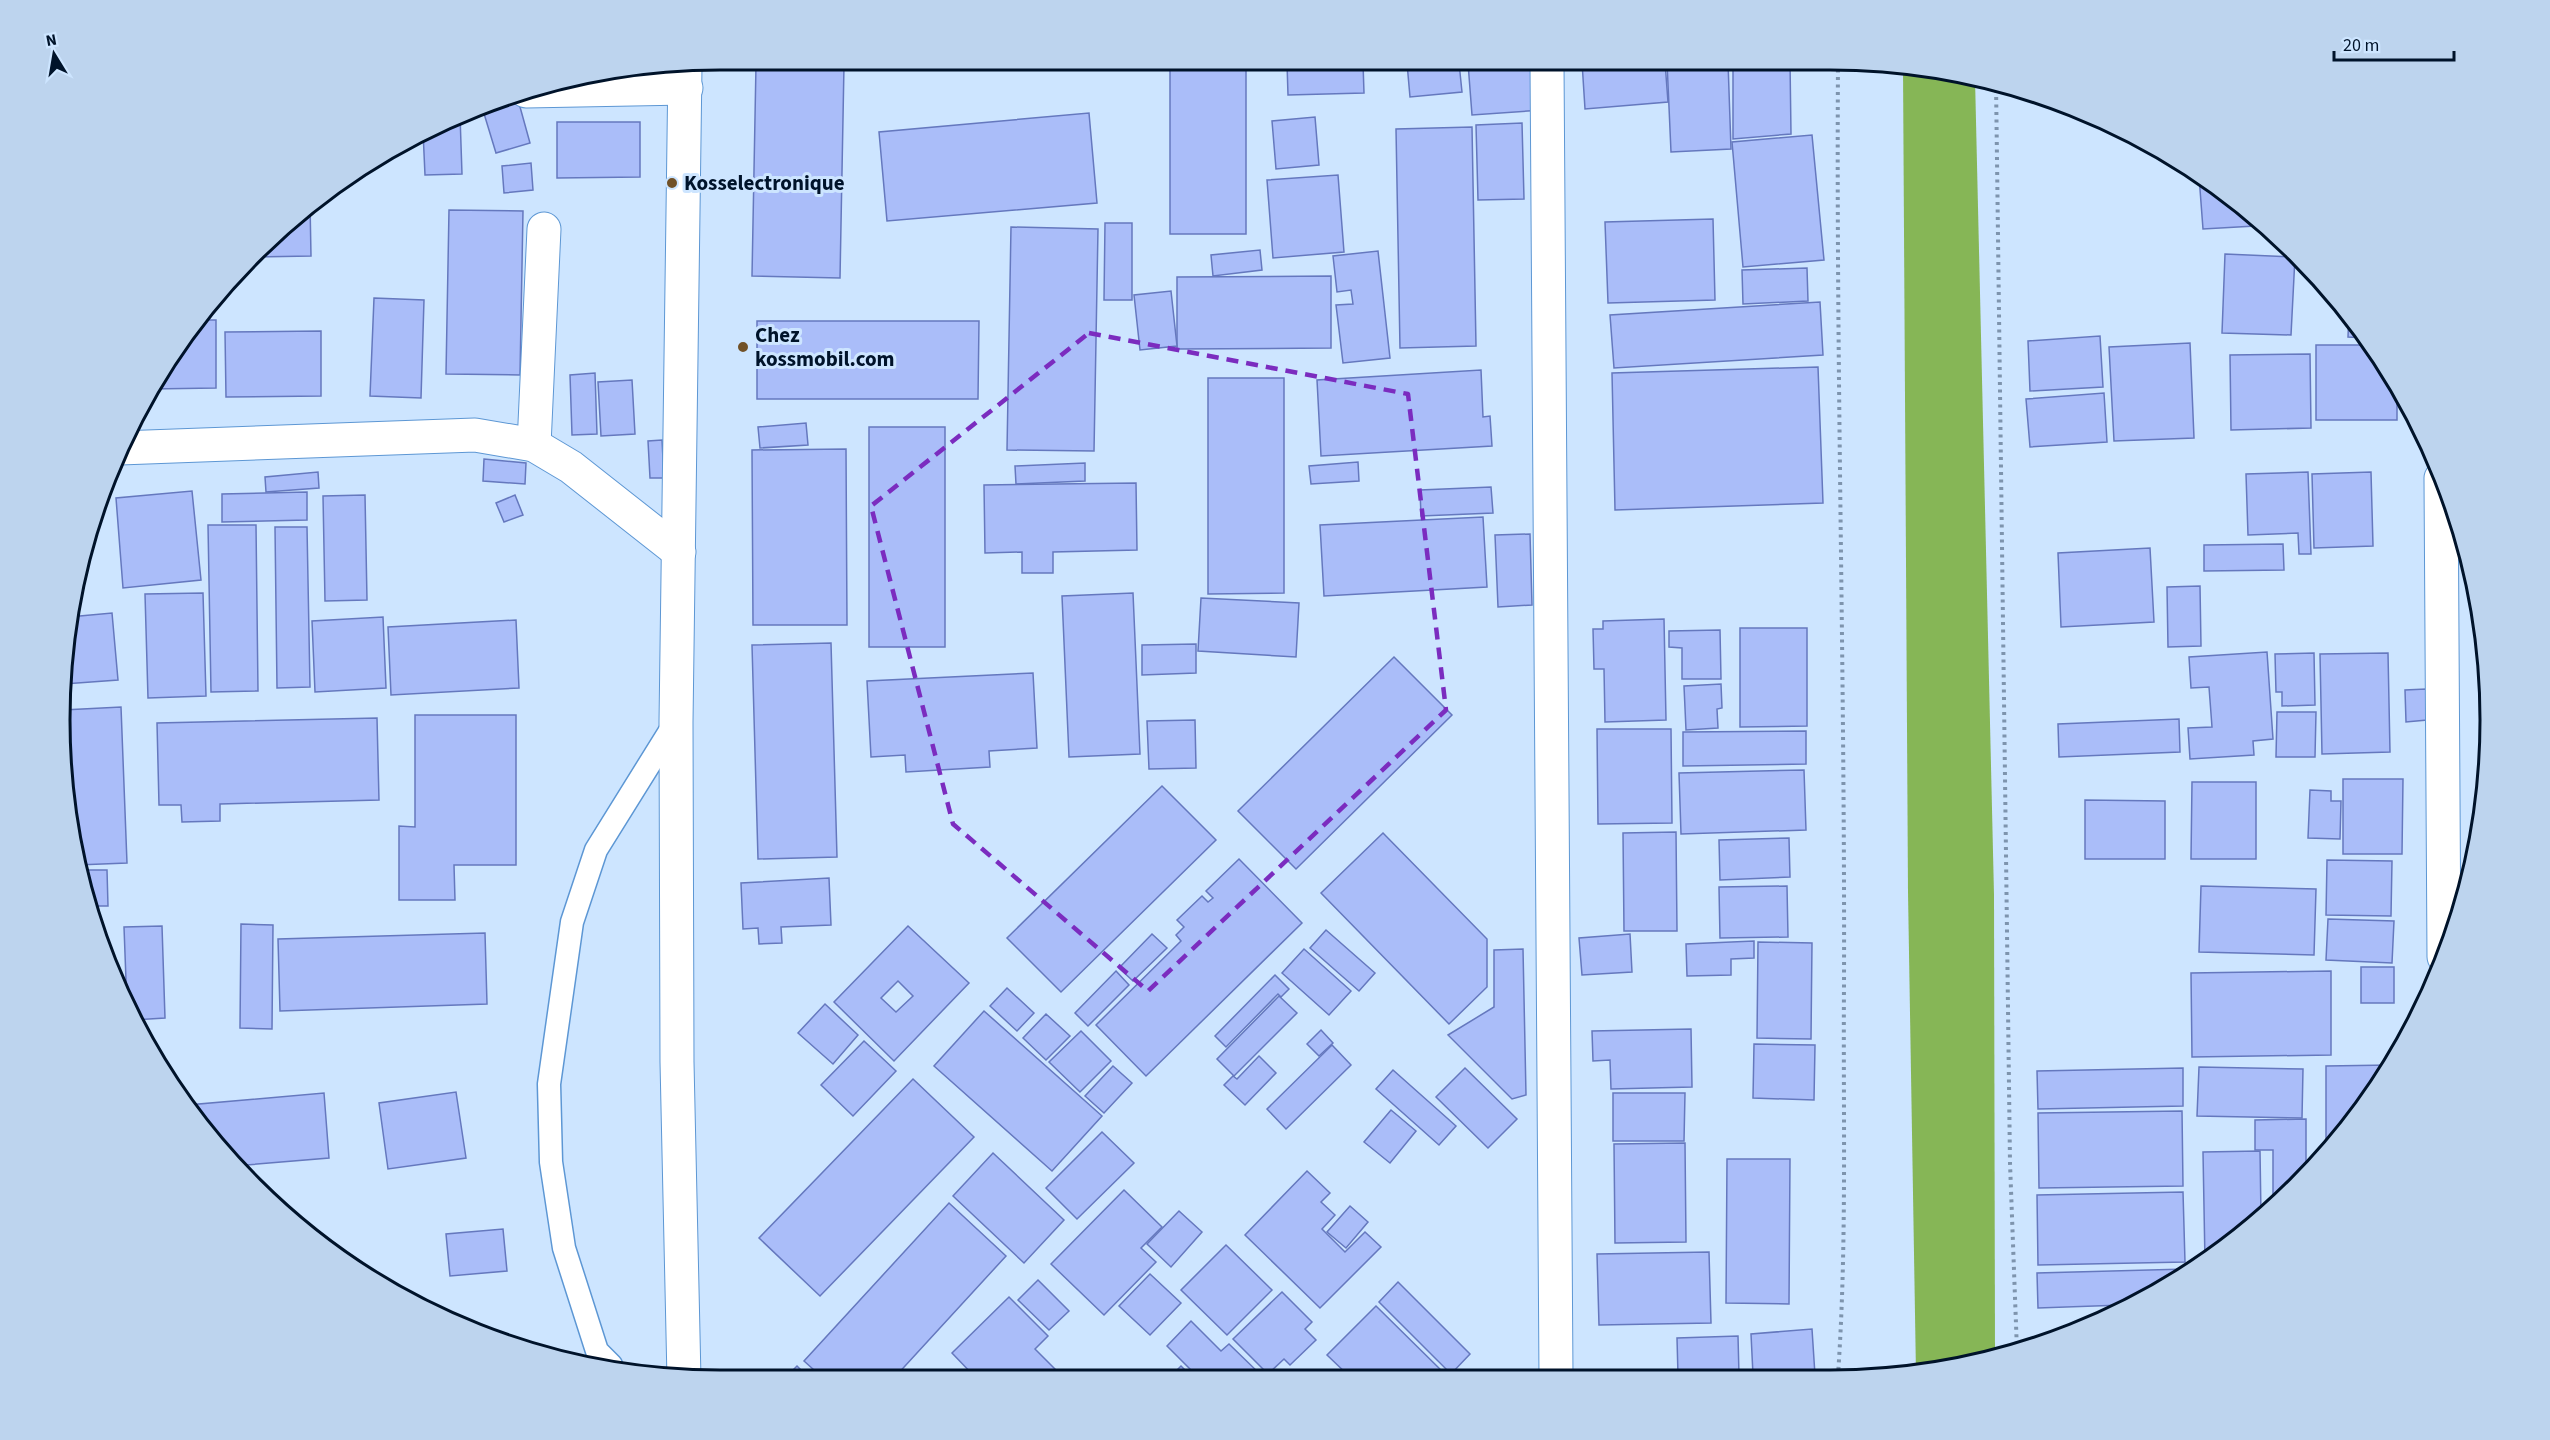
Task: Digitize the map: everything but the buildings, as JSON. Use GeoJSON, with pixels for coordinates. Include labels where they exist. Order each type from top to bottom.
{"type":"FeatureCollection","features":[{"type":"Feature","properties":{"kind":"street"},"geometry":{"type":"LineString","coordinates":[[1547,70],[1556,1370]]}},
{"type":"Feature","properties":{"kind":"street"},"geometry":{"type":"LineString","coordinates":[[580,86],[685,77],[676,722],[677,1051],[684,1368]]}},
{"type":"Feature","properties":{"kind":"street"},"geometry":{"type":"LineString","coordinates":[[534,445],[544,229]]}},
{"type":"Feature","properties":{"kind":"street"},"geometry":{"type":"LineString","coordinates":[[130,448],[475,435],[534,445],[571,467],[679,552]]}},
{"type":"Feature","properties":{"kind":"street"},"geometry":{"type":"LineString","coordinates":[[2441,501],[2444,932]]}},
{"type":"Feature","properties":{"kind":"lane"},"geometry":{"type":"LineString","coordinates":[[605,1359],[597,1351],[564,1248],[551,1162],[549,1084],[572,922],[596,850],[676,722]]}},
{"type":"Feature","properties":{"kind":"path"},"geometry":{"type":"LineString","coordinates":[[1838,70],[1836,282],[1844,874],[1843,1290],[1838,1370]]}},
{"type":"Feature","properties":{"kind":"path"},"geometry":{"type":"LineString","coordinates":[[1996,93],[2010,1163],[2017,1342]]}},
{"type":"Feature","properties":{"kind":"highlighted area"},"geometry":{"type":"Polygon","coordinates":[[[1089,333],[1408,394],[1446,710],[1148,991],[953,824],[871,506],[1089,333]]]}},
{"type":"Feature","properties":{"kind":"shaded area"},"geometry":{"type":"Polygon","coordinates":[[[1903,75],[1975,87],[1994,895],[1995,1348],[1916,1364],[1908,892],[1903,75]]]}},
{"type":"Feature","properties":{"kind":"place","name":"Kosselectronique"},"geometry":{"type":"Point","coordinates":[672,183]}},
{"type":"Feature","properties":{"kind":"place","name":"Chez kossmobil.com"},"geometry":{"type":"Point","coordinates":[743,347]}}]}
